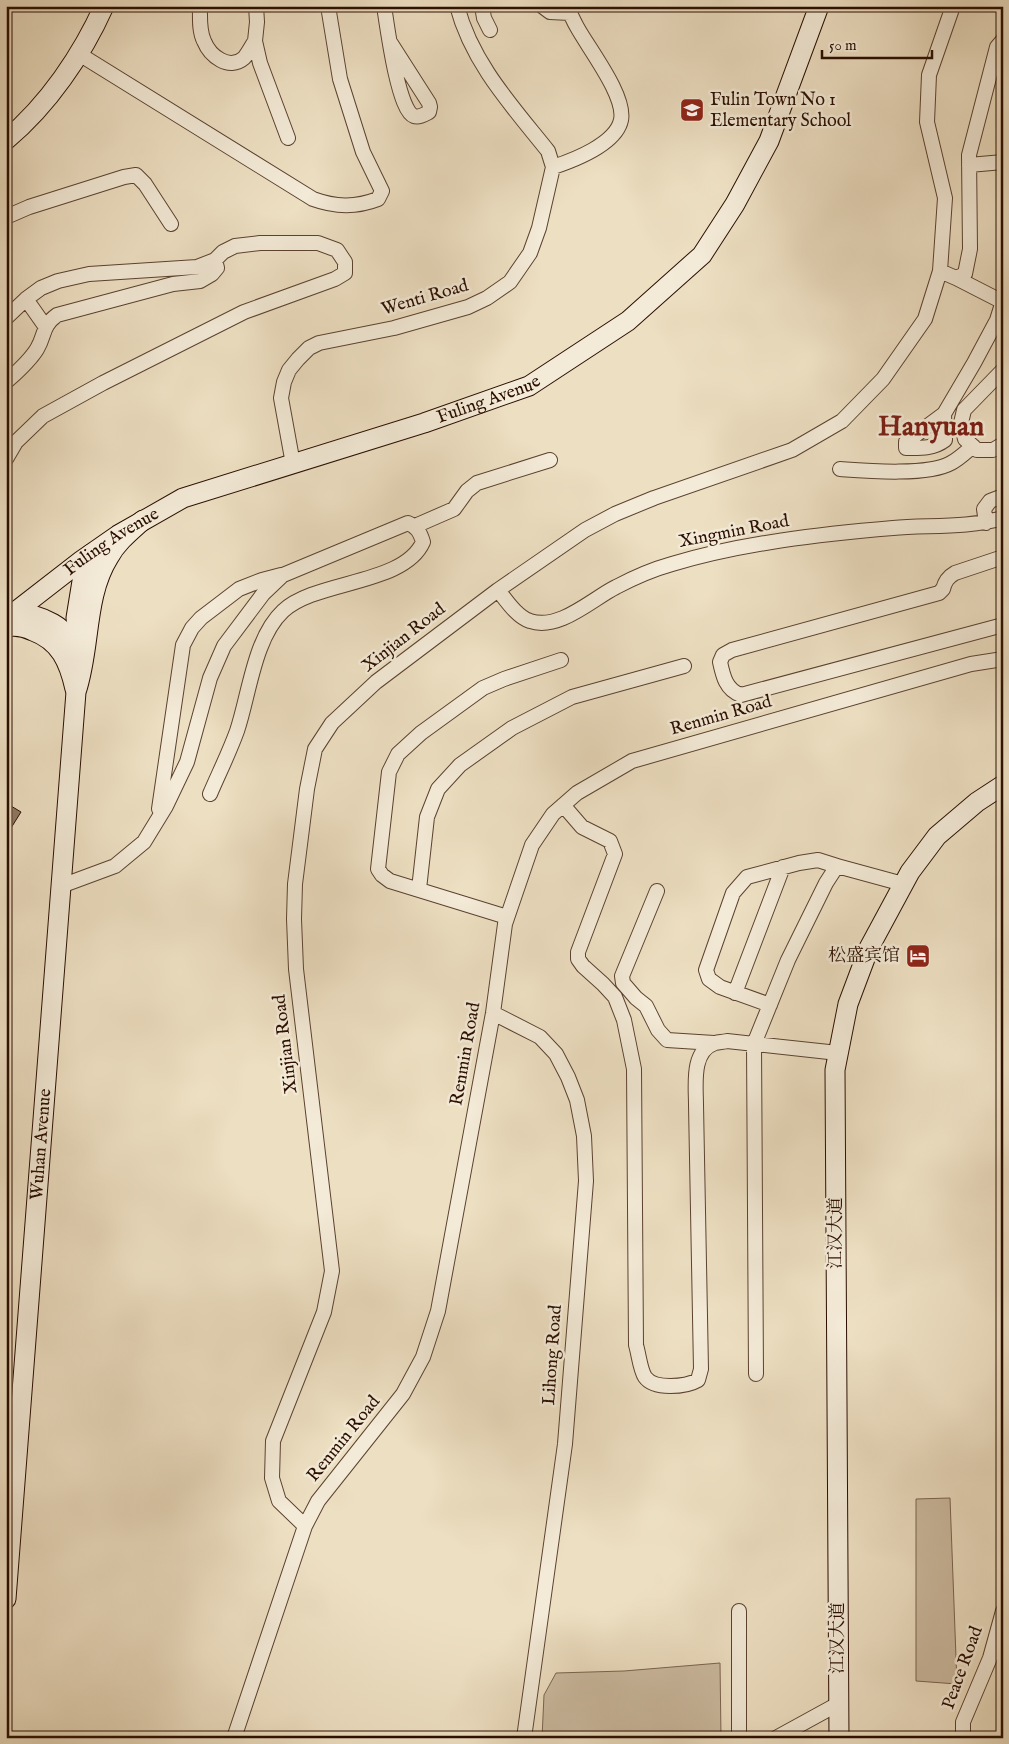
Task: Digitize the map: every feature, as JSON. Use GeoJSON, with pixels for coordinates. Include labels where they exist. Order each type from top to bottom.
{"type":"FeatureCollection","features":[{"type":"Feature","properties":{"kind":"main road"},"geometry":{"type":"LineString","coordinates":[[6,140],[55,87],[80,54],[104,6]]}},
{"type":"Feature","properties":{"kind":"main road","name":"Fuling Avenue"},"geometry":{"type":"LineString","coordinates":[[9,620],[91,554],[118,535],[183,498],[424,423],[529,386],[628,321],[702,255],[735,204],[769,141],[819,6]]}},
{"type":"Feature","properties":{"kind":"main road"},"geometry":{"type":"LineString","coordinates":[[77,691],[99,577],[109,556],[143,520]]}},
{"type":"Feature","properties":{"kind":"main road"},"geometry":{"type":"LineString","coordinates":[[77,691],[81,646],[76,618],[83,575],[91,554]]}},
{"type":"Feature","properties":{"kind":"main road"},"geometry":{"type":"LineString","coordinates":[[9,620],[28,614],[46,620],[68,634],[74,642],[78,655],[77,691]]}},
{"type":"Feature","properties":{"kind":"main road","name":"Wuhan Avenue"},"geometry":{"type":"LineString","coordinates":[[6,1599],[77,691]]}},
{"type":"Feature","properties":{"kind":"main road","name":"江汉大道"},"geometry":{"type":"LineString","coordinates":[[838,1738],[835,1070],[848,1004],[869,948],[910,872],[937,836],[977,802],[1003,785]]}},
{"type":"Feature","properties":{"kind":"street"},"geometry":{"type":"LineString","coordinates":[[200,6],[201,30],[206,47],[218,60],[225,62],[238,62],[244,58],[254,41],[257,22],[256,6]]}},
{"type":"Feature","properties":{"kind":"street"},"geometry":{"type":"LineString","coordinates":[[80,54],[313,199],[329,205],[365,204],[378,199],[382,191],[363,152],[340,79],[328,6]]}},
{"type":"Feature","properties":{"kind":"street"},"geometry":{"type":"LineString","coordinates":[[384,6],[390,42],[402,100],[410,114],[420,117],[429,112],[429,103],[390,42]]}},
{"type":"Feature","properties":{"kind":"street"},"geometry":{"type":"LineString","coordinates":[[457,6],[462,24],[482,66],[508,102],[548,151],[554,167],[571,161],[602,144],[617,128],[621,119],[620,107],[612,86],[569,10],[550,12],[542,6]]}},
{"type":"Feature","properties":{"kind":"street"},"geometry":{"type":"LineString","coordinates":[[482,6],[484,18],[490,30]]}},
{"type":"Feature","properties":{"kind":"street","name":"Xinjian Road"},"geometry":{"type":"LineString","coordinates":[[305,1526],[279,1501],[272,1478],[273,1441],[324,1312],[332,1271],[296,969],[294,919],[295,884],[308,781],[315,749],[332,723],[376,682],[498,590],[585,530],[615,514],[654,498],[792,450],[842,421],[883,379],[925,319],[940,271],[945,198],[927,122],[929,75],[953,6]]}},
{"type":"Feature","properties":{"kind":"street"},"geometry":{"type":"LineString","coordinates":[[956,278],[965,274],[970,249],[968,155],[997,47],[1003,40]]}},
{"type":"Feature","properties":{"kind":"street"},"geometry":{"type":"LineString","coordinates":[[254,41],[260,63],[288,138]]}},
{"type":"Feature","properties":{"kind":"street"},"geometry":{"type":"LineString","coordinates":[[968,164],[1003,162]]}},
{"type":"Feature","properties":{"kind":"street","name":"Wenti Road"},"geometry":{"type":"LineString","coordinates":[[292,464],[281,398],[284,382],[289,370],[298,359],[309,348],[319,343],[394,328],[468,307],[487,298],[510,282],[530,253],[539,228],[554,167]]}},
{"type":"Feature","properties":{"kind":"street"},"geometry":{"type":"LineString","coordinates":[[6,217],[29,207],[114,180],[136,175],[145,184],[171,224]]}},
{"type":"Feature","properties":{"kind":"street"},"geometry":{"type":"LineString","coordinates":[[6,318],[41,288],[58,281],[89,274],[197,267],[215,260],[223,252],[235,246],[260,243],[318,243],[337,250],[346,262],[345,273],[335,279],[244,312],[43,416],[16,442],[6,458]]}},
{"type":"Feature","properties":{"kind":"street"},"geometry":{"type":"LineString","coordinates":[[6,382],[25,364],[36,350],[41,341],[45,326],[57,315],[173,284],[200,281],[212,274],[217,268],[215,260]]}},
{"type":"Feature","properties":{"kind":"street"},"geometry":{"type":"LineString","coordinates":[[940,271],[1002,302],[997,320],[974,364],[944,414]]}},
{"type":"Feature","properties":{"kind":"street"},"geometry":{"type":"LineString","coordinates":[[26,299],[45,326]]}},
{"type":"Feature","properties":{"kind":"street"},"geometry":{"type":"LineString","coordinates":[[1003,370],[964,410],[961,423],[965,439],[977,450],[993,450],[1003,444]]}},
{"type":"Feature","properties":{"kind":"street"},"geometry":{"type":"LineString","coordinates":[[840,469],[869,471],[933,470],[952,463],[973,446]]}},
{"type":"Feature","properties":{"kind":"street"},"geometry":{"type":"LineString","coordinates":[[415,526],[454,509],[467,491],[477,483],[550,460]]}},
{"type":"Feature","properties":{"kind":"street"},"geometry":{"type":"LineString","coordinates":[[986,523],[984,509],[990,501],[1003,496]]}},
{"type":"Feature","properties":{"kind":"street","name":"Xingmin Road"},"geometry":{"type":"LineString","coordinates":[[498,590],[514,610],[530,621],[552,622],[572,614],[616,587],[671,564],[718,553],[821,534],[986,523],[1003,518]]}},
{"type":"Feature","properties":{"kind":"street"},"geometry":{"type":"LineString","coordinates":[[158,820],[183,645],[192,628],[201,618],[239,589],[262,580],[283,575],[408,523],[415,526],[420,532],[423,542],[419,550],[401,564],[367,579],[303,598],[283,611],[269,629],[252,672],[237,731],[210,794]]}},
{"type":"Feature","properties":{"kind":"street"},"geometry":{"type":"LineString","coordinates":[[1002,559],[949,576],[944,583],[944,589],[939,593],[732,650],[723,655],[720,662],[727,686],[733,692],[741,695],[1003,625]]}},
{"type":"Feature","properties":{"kind":"street"},"geometry":{"type":"LineString","coordinates":[[61,886],[115,866],[144,842],[158,820],[187,762],[210,678],[224,646],[264,594],[283,575]]}},
{"type":"Feature","properties":{"kind":"street","name":"Renmin Road"},"geometry":{"type":"LineString","coordinates":[[234,1738],[305,1526],[318,1501],[403,1394],[424,1357],[438,1311],[493,1013],[508,917],[532,845],[553,814],[577,793],[632,761],[971,664],[1003,659]]}},
{"type":"Feature","properties":{"kind":"street"},"geometry":{"type":"LineString","coordinates":[[508,917],[390,881],[382,875],[378,869],[389,772],[398,754],[421,733],[483,688],[561,660]]}},
{"type":"Feature","properties":{"kind":"street"},"geometry":{"type":"LineString","coordinates":[[418,889],[427,817],[438,789],[460,765],[512,728],[572,697],[684,666]]}},
{"type":"Feature","properties":{"kind":"street"},"geometry":{"type":"LineString","coordinates":[[563,805],[582,827],[610,841],[615,854],[578,952],[578,960],[615,997],[624,1020],[634,1069],[636,1345],[644,1375],[649,1382],[663,1385],[690,1385],[698,1380],[701,1368],[697,1077],[698,1062],[704,1051],[714,1043]]}},
{"type":"Feature","properties":{"kind":"street"},"geometry":{"type":"LineString","coordinates":[[770,1005],[720,987],[709,979],[706,970],[733,893],[747,877],[818,860],[903,884]]}},
{"type":"Feature","properties":{"kind":"street"},"geometry":{"type":"LineString","coordinates":[[756,1374],[754,1044],[788,960],[826,883],[837,866]]}},
{"type":"Feature","properties":{"kind":"street"},"geometry":{"type":"LineString","coordinates":[[734,993],[783,867]]}},
{"type":"Feature","properties":{"kind":"street"},"geometry":{"type":"LineString","coordinates":[[657,890],[622,976],[623,983],[646,1006],[658,1030],[667,1040],[714,1043],[728,1041],[838,1053]]}},
{"type":"Feature","properties":{"kind":"street","name":"Lihong Road"},"geometry":{"type":"LineString","coordinates":[[493,1013],[540,1037],[556,1054],[577,1100],[584,1136],[586,1181],[565,1444],[524,1738]]}},
{"type":"Feature","properties":{"kind":"street"},"geometry":{"type":"LineString","coordinates":[[739,1611],[739,1738]]}},
{"type":"Feature","properties":{"kind":"street","name":"Peace Road"},"geometry":{"type":"LineString","coordinates":[[963,1738],[963,1722],[990,1658],[1003,1611]]}},
{"type":"Feature","properties":{"kind":"street"},"geometry":{"type":"LineString","coordinates":[[776,1738],[838,1704]]}},
{"type":"Feature","properties":{"kind":"shaded area"},"geometry":{"type":"Polygon","coordinates":[[[950,1498],[957,1684],[916,1681],[916,1499],[950,1498]]]}},
{"type":"Feature","properties":{"kind":"shaded area"},"geometry":{"type":"Polygon","coordinates":[[[720,1663],[721,1738],[542,1738],[544,1695],[556,1673],[624,1671],[720,1663]]]}},
{"type":"Feature","properties":{"kind":"building"},"geometry":{"type":"Polygon","coordinates":[[[6,803],[21,812],[6,836],[6,803]]]}},
{"type":"Feature","properties":{"kind":"place","name":"Fulin Town No 1 Elementary School"},"geometry":{"type":"Point","coordinates":[692,110]}},
{"type":"Feature","properties":{"kind":"place","name":"松盛宾馆"},"geometry":{"type":"Point","coordinates":[918,956]}},
{"type":"Feature","properties":{"kind":"district","name":"Hanyuan"},"geometry":{"type":"Point","coordinates":[931,427]}}]}
